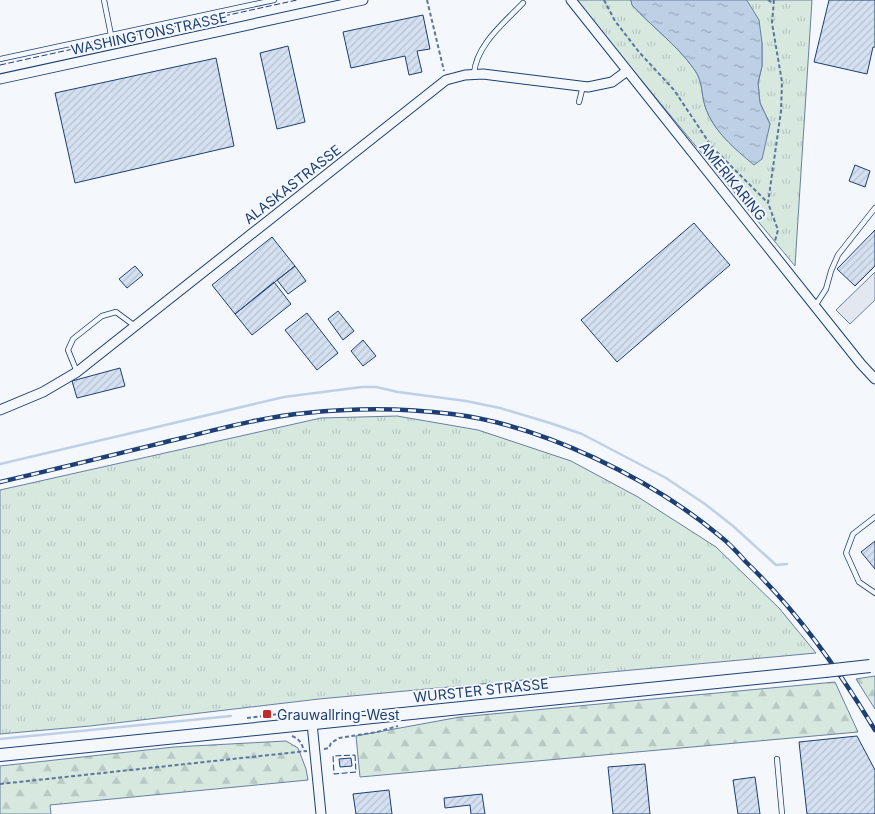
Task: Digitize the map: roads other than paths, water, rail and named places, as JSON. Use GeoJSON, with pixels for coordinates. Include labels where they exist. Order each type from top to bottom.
{"type":"FeatureCollection","features":[{"type":"Feature","properties":{"kind":"main road","name":"WURSTER STRASSE"},"geometry":{"type":"LineString","coordinates":[[0,755],[872,666]]}},
{"type":"Feature","properties":{"kind":"street","name":"WASHINGTONSTRASSE"},"geometry":{"type":"LineString","coordinates":[[0,80],[363,0]]}},
{"type":"Feature","properties":{"kind":"street","name":"AMERIKARING"},"geometry":{"type":"LineString","coordinates":[[571,0],[860,364],[875,378]]}},
{"type":"Feature","properties":{"kind":"street","name":"ALASKASTRASSE"},"geometry":{"type":"LineString","coordinates":[[0,410],[43,392],[77,372],[446,80],[483,74],[588,87],[612,82],[627,71]]}},
{"type":"Feature","properties":{"kind":"street"},"geometry":{"type":"LineString","coordinates":[[312,722],[321,814]]}},
{"type":"Feature","properties":{"kind":"lane"},"geometry":{"type":"LineString","coordinates":[[104,0],[111,35]]}},
{"type":"Feature","properties":{"kind":"lane"},"geometry":{"type":"LineString","coordinates":[[0,59],[274,0]]}},
{"type":"Feature","properties":{"kind":"lane"},"geometry":{"type":"LineString","coordinates":[[474,74],[475,63],[485,45],[522,3]]}},
{"type":"Feature","properties":{"kind":"lane"},"geometry":{"type":"LineString","coordinates":[[579,102],[583,86]]}},
{"type":"Feature","properties":{"kind":"lane"},"geometry":{"type":"LineString","coordinates":[[815,306],[826,289],[830,271],[838,255],[875,208]]}},
{"type":"Feature","properties":{"kind":"lane"},"geometry":{"type":"LineString","coordinates":[[77,372],[68,350],[73,339],[102,316],[116,312],[135,326]]}},
{"type":"Feature","properties":{"kind":"lane"},"geometry":{"type":"LineString","coordinates":[[875,516],[853,534],[846,552],[859,582],[875,592]]}},
{"type":"Feature","properties":{"kind":"lane"},"geometry":{"type":"LineString","coordinates":[[777,759],[782,814]]}},
{"type":"Feature","properties":{"kind":"water"},"geometry":{"type":"Polygon","coordinates":[[[631,0],[746,0],[748,2],[759,20],[762,43],[762,66],[758,83],[760,103],[770,124],[762,159],[754,165],[732,146],[713,124],[705,106],[699,78],[694,69],[680,52],[632,5],[631,0]]]}},
{"type":"Feature","properties":{"kind":"waterway"},"geometry":{"type":"LineString","coordinates":[[0,464],[284,397],[362,387],[376,387],[500,408],[582,434],[666,478],[705,504],[733,526],[776,565],[787,564]]}},
{"type":"Feature","properties":{"kind":"waterway"},"geometry":{"type":"LineString","coordinates":[[0,739],[231,716]]}},
{"type":"Feature","properties":{"kind":"railway"},"geometry":{"type":"LineString","coordinates":[[0,482],[244,423],[306,413],[342,410],[397,410],[452,414],[487,420],[558,442],[629,475],[663,495],[724,540],[765,581],[800,621],[832,663],[875,730]]}},
{"type":"Feature","properties":{"kind":"place","name":"Grauwallring-West"},"geometry":{"type":"Point","coordinates":[267,714]}}]}
